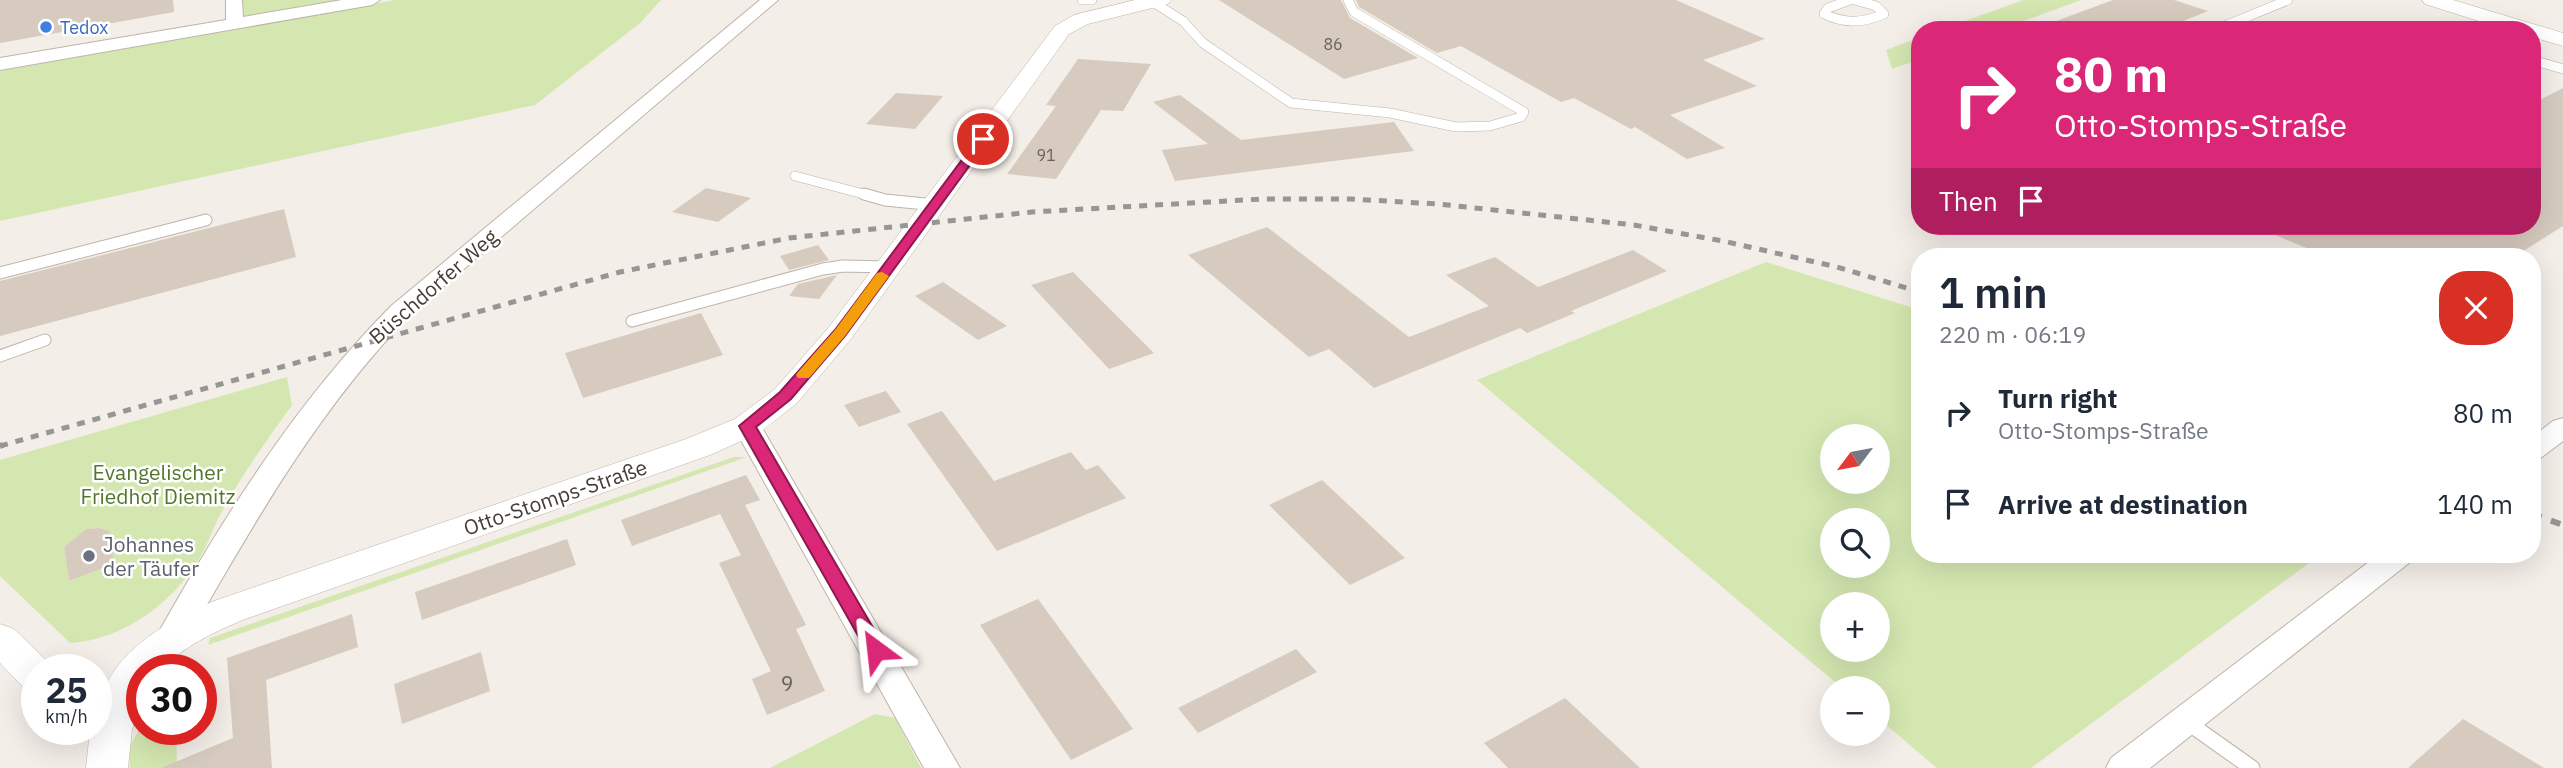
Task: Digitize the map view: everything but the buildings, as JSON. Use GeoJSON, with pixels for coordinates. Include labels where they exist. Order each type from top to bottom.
{"type":"FeatureCollection","features":[{"type":"Feature","properties":{"kind":"street"},"geometry":{"type":"LineString","coordinates":[[234,0],[235,24]]}},
{"type":"Feature","properties":{"kind":"street"},"geometry":{"type":"LineString","coordinates":[[0,64],[372,0]]}},
{"type":"Feature","properties":{"kind":"street","name":"Büschdorfer Weg"},"geometry":{"type":"LineString","coordinates":[[172,637],[291,438],[335,379],[367,343],[400,311],[770,0]]}},
{"type":"Feature","properties":{"kind":"street"},"geometry":{"type":"LineString","coordinates":[[2432,0],[2501,21]]}},
{"type":"Feature","properties":{"kind":"street","name":"Otto-Stomps-Straße"},"geometry":{"type":"LineString","coordinates":[[112,700],[148,658],[172,637],[227,611],[698,447],[747,426],[786,396],[840,333],[1062,30],[1081,19],[1151,1]]}},
{"type":"Feature","properties":{"kind":"street"},"geometry":{"type":"LineString","coordinates":[[2541,33],[2563,40]]}},
{"type":"Feature","properties":{"kind":"street"},"geometry":{"type":"LineString","coordinates":[[747,426],[942,768]]}},
{"type":"Feature","properties":{"kind":"street"},"geometry":{"type":"LineString","coordinates":[[2541,444],[2563,427]]}},
{"type":"Feature","properties":{"kind":"street"},"geometry":{"type":"LineString","coordinates":[[2124,768],[2388,563]]}},
{"type":"Feature","properties":{"kind":"street"},"geometry":{"type":"LineString","coordinates":[[0,639],[21,660]]}},
{"type":"Feature","properties":{"kind":"street","name":"Otto-Stomps-Straße"},"geometry":{"type":"LineString","coordinates":[[107,768],[109,745]]}},
{"type":"Feature","properties":{"kind":"lane"},"geometry":{"type":"LineString","coordinates":[[1082,0],[1092,0]]}},
{"type":"Feature","properties":{"kind":"lane"},"geometry":{"type":"LineString","coordinates":[[1151,1],[1184,21],[1203,43],[1291,103],[1390,113],[1456,127],[1490,126],[1521,117],[1524,112],[1354,12],[1348,0]]}},
{"type":"Feature","properties":{"kind":"lane"},"geometry":{"type":"LineString","coordinates":[[1850,0],[1828,8],[1824,14],[1847,23],[1861,23],[1884,14],[1876,6],[1856,0]]}},
{"type":"Feature","properties":{"kind":"lane"},"geometry":{"type":"LineString","coordinates":[[2237,21],[2288,0]]}},
{"type":"Feature","properties":{"kind":"lane"},"geometry":{"type":"LineString","coordinates":[[2541,63],[2563,69]]}},
{"type":"Feature","properties":{"kind":"lane"},"geometry":{"type":"LineString","coordinates":[[795,176],[885,200],[936,205]]}},
{"type":"Feature","properties":{"kind":"lane"},"geometry":{"type":"LineString","coordinates":[[0,273],[205,220]]}},
{"type":"Feature","properties":{"kind":"lane"},"geometry":{"type":"LineString","coordinates":[[632,321],[823,269],[843,266],[888,267]]}},
{"type":"Feature","properties":{"kind":"lane"},"geometry":{"type":"LineString","coordinates":[[0,356],[45,340]]}},
{"type":"Feature","properties":{"kind":"lane"},"geometry":{"type":"LineString","coordinates":[[2185,721],[2252,768]]}},
{"type":"Feature","properties":{"kind":"green space"},"geometry":{"type":"Polygon","coordinates":[[[237,0],[366,0],[239,23],[237,0]]]}},
{"type":"Feature","properties":{"kind":"green space"},"geometry":{"type":"Polygon","coordinates":[[[395,0],[661,0],[640,23],[535,105],[0,221],[0,71],[395,0]]]}},
{"type":"Feature","properties":{"kind":"green space"},"geometry":{"type":"Polygon","coordinates":[[[2023,0],[2081,0],[2024,21],[1965,21],[2023,0]]]}},
{"type":"Feature","properties":{"kind":"green space"},"geometry":{"type":"Polygon","coordinates":[[[1911,40],[1911,62],[1892,69],[1886,50],[1911,40]]]}},
{"type":"Feature","properties":{"kind":"green space"},"geometry":{"type":"Polygon","coordinates":[[[1766,262],[1911,307],[1911,563],[2309,563],[2031,768],[1937,768],[1890,728],[1890,676],[1828,676],[1477,380],[1766,262]]]}},
{"type":"Feature","properties":{"kind":"green space","name":"Evangelischer Friedhof Diemitz"},"geometry":{"type":"Polygon","coordinates":[[[287,377],[292,405],[234,491],[192,570],[164,601],[147,614],[129,626],[90,640],[70,643],[0,576],[0,460],[287,377]],[[99,528],[86,529],[64,547],[69,581],[115,564],[109,531],[99,528]]]}},
{"type":"Feature","properties":{"kind":"green space"},"geometry":{"type":"Polygon","coordinates":[[[734,457],[747,457],[208,645],[210,638],[734,457]]]}},
{"type":"Feature","properties":{"kind":"green space"},"geometry":{"type":"Polygon","coordinates":[[[875,714],[895,718],[921,768],[770,768],[875,714]]]}},
{"type":"Feature","properties":{"kind":"green space"},"geometry":{"type":"Polygon","coordinates":[[[131,745],[176,745],[177,768],[130,768],[131,745]]]}},
{"type":"Feature","properties":{"kind":"railway"},"geometry":{"type":"LineString","coordinates":[[3,445],[0,446],[620,272],[789,238],[1032,212],[1262,199],[1351,199],[1438,204],[1634,225],[1723,241],[1837,267],[1911,289]]}},
{"type":"Feature","properties":{"kind":"railway"},"geometry":{"type":"LineString","coordinates":[[2541,517],[2563,525]]}},
{"type":"Feature","properties":{"kind":"slow traffic"},"geometry":{"type":"LineString","coordinates":[[803,375],[840,333],[882,276]]}},
{"type":"Feature","properties":{"kind":"place","name":"Tedox"},"geometry":{"type":"Point","coordinates":[46,27]}},
{"type":"Feature","properties":{"kind":"place","name":"Johannes der Täufer"},"geometry":{"type":"Point","coordinates":[89,556]}},
{"type":"Feature","properties":{"kind":"route"},"geometry":{"type":"LineString","coordinates":[[876,650],[747,426],[786,396],[840,333],[983,139]]}}]}
